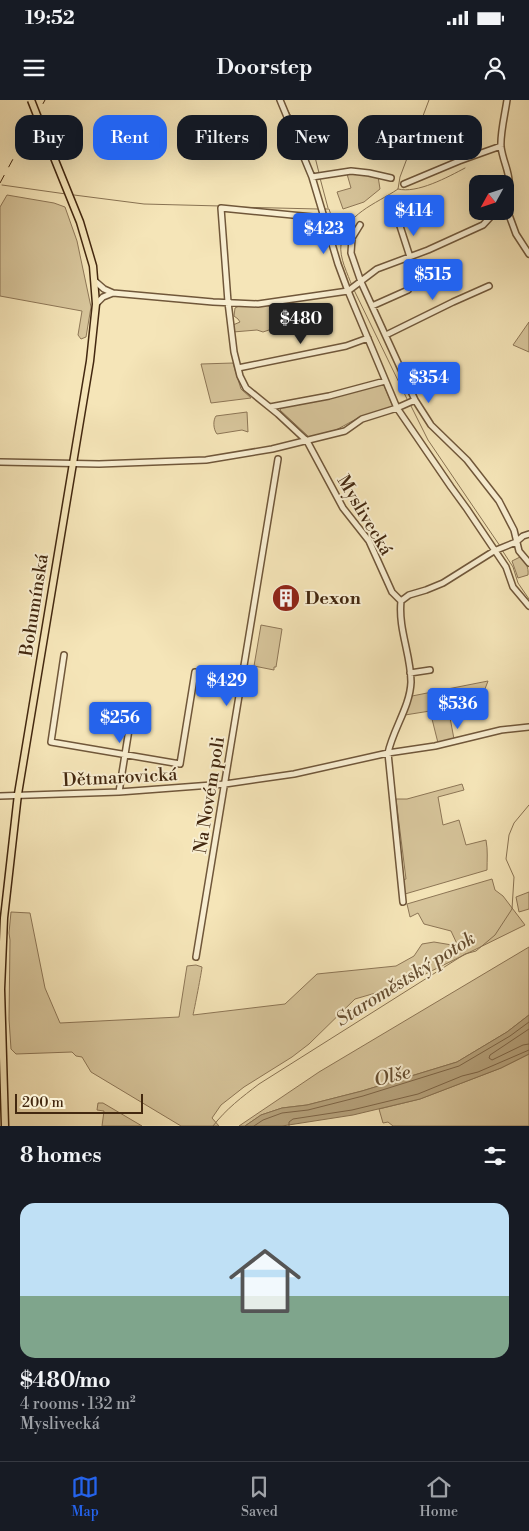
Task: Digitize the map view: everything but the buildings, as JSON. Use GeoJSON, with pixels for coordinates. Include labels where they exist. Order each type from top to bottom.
{"type":"FeatureCollection","features":[{"type":"Feature","properties":{"kind":"main road","name":"Bohumínská"},"geometry":{"type":"LineString","coordinates":[[5,1126],[1,1073],[1,990],[4,918],[18,794],[90,361],[96,304],[96,282],[86,239],[31,100]]}},
{"type":"Feature","properties":{"kind":"street"},"geometry":{"type":"LineString","coordinates":[[280,100],[312,177],[323,215],[352,288],[368,338],[397,408],[429,452],[451,487],[498,549],[513,587],[529,606]]}},
{"type":"Feature","properties":{"kind":"street"},"geometry":{"type":"LineString","coordinates":[[507,100],[501,146],[509,175]]}},
{"type":"Feature","properties":{"kind":"street"},"geometry":{"type":"LineString","coordinates":[[404,184],[501,146]]}},
{"type":"Feature","properties":{"kind":"street"},"geometry":{"type":"LineString","coordinates":[[312,177],[351,171],[391,178]]}},
{"type":"Feature","properties":{"kind":"street","name":"Myslivecká"},"geometry":{"type":"LineString","coordinates":[[323,215],[221,208],[234,352],[240,376],[246,388],[307,441],[343,508],[369,541],[392,592],[401,601]]}},
{"type":"Feature","properties":{"kind":"street"},"geometry":{"type":"LineString","coordinates":[[96,282],[104,289],[113,293],[258,304],[352,288],[377,269],[468,233],[484,225],[488,220]]}},
{"type":"Feature","properties":{"kind":"street"},"geometry":{"type":"LineString","coordinates":[[511,220],[516,234],[527,246],[529,254]]}},
{"type":"Feature","properties":{"kind":"street"},"geometry":{"type":"LineString","coordinates":[[398,223],[410,257]]}},
{"type":"Feature","properties":{"kind":"street"},"geometry":{"type":"LineString","coordinates":[[360,225],[352,238],[351,253],[361,282],[386,335],[412,401],[431,425],[468,460],[499,502],[514,530],[519,551],[529,563]]}},
{"type":"Feature","properties":{"kind":"street"},"geometry":{"type":"LineString","coordinates":[[386,335],[488,286]]}},
{"type":"Feature","properties":{"kind":"street"},"geometry":{"type":"LineString","coordinates":[[372,306],[408,290]]}},
{"type":"Feature","properties":{"kind":"street"},"geometry":{"type":"LineString","coordinates":[[96,304],[103,297],[113,293]]}},
{"type":"Feature","properties":{"kind":"street"},"geometry":{"type":"LineString","coordinates":[[238,368],[346,346],[368,338]]}},
{"type":"Feature","properties":{"kind":"street"},"geometry":{"type":"LineString","coordinates":[[270,407],[329,396],[385,381]]}},
{"type":"Feature","properties":{"kind":"street"},"geometry":{"type":"LineString","coordinates":[[0,462],[99,464],[206,460],[272,449],[345,431],[362,419],[397,408],[412,401]]}},
{"type":"Feature","properties":{"kind":"street","name":"Na Novém poli"},"geometry":{"type":"LineString","coordinates":[[196,957],[278,459]]}},
{"type":"Feature","properties":{"kind":"street"},"geometry":{"type":"LineString","coordinates":[[403,902],[388,753],[390,742],[408,700],[411,683],[400,619],[401,601],[409,594],[443,583],[498,549],[516,542],[529,534]]}},
{"type":"Feature","properties":{"kind":"street"},"geometry":{"type":"LineString","coordinates":[[64,655],[51,742],[180,764],[195,672]]}},
{"type":"Feature","properties":{"kind":"street"},"geometry":{"type":"LineString","coordinates":[[410,673],[430,670]]}},
{"type":"Feature","properties":{"kind":"street"},"geometry":{"type":"LineString","coordinates":[[119,792],[131,717]]}},
{"type":"Feature","properties":{"kind":"street"},"geometry":{"type":"LineString","coordinates":[[388,753],[435,746],[501,730],[529,727]]}},
{"type":"Feature","properties":{"kind":"street","name":"Dětmarovická"},"geometry":{"type":"LineString","coordinates":[[0,796],[119,792],[225,784],[294,774],[388,753]]}},
{"type":"Feature","properties":{"kind":"shaded area"},"geometry":{"type":"Polygon","coordinates":[[[347,174],[378,176],[380,189],[364,202],[343,209],[337,192],[351,188],[347,174]]]}},
{"type":"Feature","properties":{"kind":"shaded area"},"geometry":{"type":"Polygon","coordinates":[[[7,195],[54,203],[65,207],[77,241],[91,307],[86,337],[81,339],[78,335],[82,311],[0,296],[0,207],[7,195]]]}},
{"type":"Feature","properties":{"kind":"shaded area"},"geometry":{"type":"Polygon","coordinates":[[[268,305],[274,314],[275,328],[263,332],[257,330],[233,332],[233,325],[240,322],[234,316],[235,308],[239,306],[268,305]]]}},
{"type":"Feature","properties":{"kind":"shaded area"},"geometry":{"type":"Polygon","coordinates":[[[529,322],[529,352],[513,345],[529,322]]]}},
{"type":"Feature","properties":{"kind":"shaded area"},"geometry":{"type":"Polygon","coordinates":[[[233,363],[241,389],[251,398],[211,403],[201,364],[233,363]]]}},
{"type":"Feature","properties":{"kind":"shaded area"},"geometry":{"type":"Polygon","coordinates":[[[383,383],[393,407],[358,418],[336,430],[309,437],[280,410],[283,406],[383,383]]]}},
{"type":"Feature","properties":{"kind":"shaded area"},"geometry":{"type":"Polygon","coordinates":[[[247,412],[248,432],[242,430],[217,434],[214,425],[216,416],[247,412]]]}},
{"type":"Feature","properties":{"kind":"shaded area"},"geometry":{"type":"Polygon","coordinates":[[[522,556],[528,575],[518,578],[512,561],[522,556]]]}},
{"type":"Feature","properties":{"kind":"shaded area"},"geometry":{"type":"Polygon","coordinates":[[[261,625],[282,629],[274,670],[254,666],[261,625]]]}},
{"type":"Feature","properties":{"kind":"shaded area"},"geometry":{"type":"Polygon","coordinates":[[[488,681],[480,702],[448,707],[454,739],[438,743],[430,711],[405,715],[412,696],[488,681]]]}},
{"type":"Feature","properties":{"kind":"shaded area"},"geometry":{"type":"Polygon","coordinates":[[[462,784],[464,790],[438,797],[443,825],[459,820],[466,845],[486,840],[487,870],[405,894],[402,880],[406,879],[396,799],[407,799],[462,784]]]}},
{"type":"Feature","properties":{"kind":"shaded area"},"geometry":{"type":"Polygon","coordinates":[[[492,879],[495,890],[503,896],[525,925],[403,985],[355,999],[309,1044],[244,1087],[221,1105],[212,1118],[219,1126],[181,1126],[91,1072],[82,1057],[76,1056],[72,1052],[16,1054],[11,1049],[9,933],[11,912],[30,913],[45,988],[60,1023],[179,1017],[187,966],[196,965],[202,967],[193,1015],[285,1004],[317,974],[396,966],[414,956],[422,944],[434,942],[458,946],[451,931],[424,924],[418,913],[410,917],[407,904],[492,879]]]}},
{"type":"Feature","properties":{"kind":"shaded area"},"geometry":{"type":"Polygon","coordinates":[[[529,892],[529,909],[519,912],[516,897],[529,892]]]}},
{"type":"Feature","properties":{"kind":"shaded area"},"geometry":{"type":"Polygon","coordinates":[[[529,947],[529,1015],[507,1032],[457,1062],[362,1091],[307,1105],[282,1108],[261,1115],[245,1126],[239,1126],[319,1072],[529,947]]]}},
{"type":"Feature","properties":{"kind":"shaded area"},"geometry":{"type":"Polygon","coordinates":[[[529,1054],[529,1126],[393,1126],[388,1122],[383,1123],[379,1109],[420,1099],[501,1068],[529,1054]]]}},
{"type":"Feature","properties":{"kind":"shaded area"},"geometry":{"type":"Polygon","coordinates":[[[98,1103],[103,1103],[142,1126],[102,1126],[104,1111],[97,1110],[98,1103]]]}},
{"type":"Feature","properties":{"kind":"water"},"geometry":{"type":"Polygon","coordinates":[[[529,1015],[529,1054],[501,1068],[420,1099],[353,1115],[282,1126],[245,1126],[261,1115],[282,1108],[307,1105],[362,1091],[457,1062],[507,1032],[529,1015]]]}},
{"type":"Feature","properties":{"kind":"waterway"},"geometry":{"type":"LineString","coordinates":[[283,100],[314,153],[319,173]]}},
{"type":"Feature","properties":{"kind":"waterway","name":"Staroměstský potok"},"geometry":{"type":"LineString","coordinates":[[352,286],[341,255],[343,234],[348,225],[362,211],[398,189],[400,177],[429,100]]}},
{"type":"Feature","properties":{"kind":"waterway"},"geometry":{"type":"LineString","coordinates":[[398,189],[406,190],[423,187],[465,168]]}},
{"type":"Feature","properties":{"kind":"waterway"},"geometry":{"type":"LineString","coordinates":[[320,178],[328,208]]}},
{"type":"Feature","properties":{"kind":"waterway"},"geometry":{"type":"LineString","coordinates":[[2,185],[66,194]]}},
{"type":"Feature","properties":{"kind":"waterway"},"geometry":{"type":"LineString","coordinates":[[74,195],[144,204],[220,206]]}},
{"type":"Feature","properties":{"kind":"waterway"},"geometry":{"type":"LineString","coordinates":[[234,207],[318,209]]}},
{"type":"Feature","properties":{"kind":"waterway"},"geometry":{"type":"LineString","coordinates":[[325,209],[329,209],[341,245]]}},
{"type":"Feature","properties":{"kind":"waterway","name":"Staroměstský potok"},"geometry":{"type":"LineString","coordinates":[[354,290],[408,401]]}},
{"type":"Feature","properties":{"kind":"waterway","name":"Staroměstský potok"},"geometry":{"type":"LineString","coordinates":[[410,404],[428,440],[500,546]]}},
{"type":"Feature","properties":{"kind":"waterway","name":"Staroměstský potok"},"geometry":{"type":"LineString","coordinates":[[502,550],[513,567],[518,583],[529,599]]}},
{"type":"Feature","properties":{"kind":"waterway","name":"Staroměstský potok"},"geometry":{"type":"LineString","coordinates":[[213,1126],[229,1109],[259,1084],[465,954],[476,951],[495,935],[512,909],[514,877],[506,859],[509,835],[514,823],[529,805]]}},
{"type":"Feature","properties":{"kind":"railway"},"geometry":{"type":"LineString","coordinates":[[0,183],[45,100]]}},
{"type":"Feature","properties":{"kind":"place","name":"Dexon"},"geometry":{"type":"Point","coordinates":[286,598]}},
{"type":"Feature","properties":{"kind":"water label","name":"Olše"},"geometry":{"type":"Point","coordinates":[392,1075]}}]}
